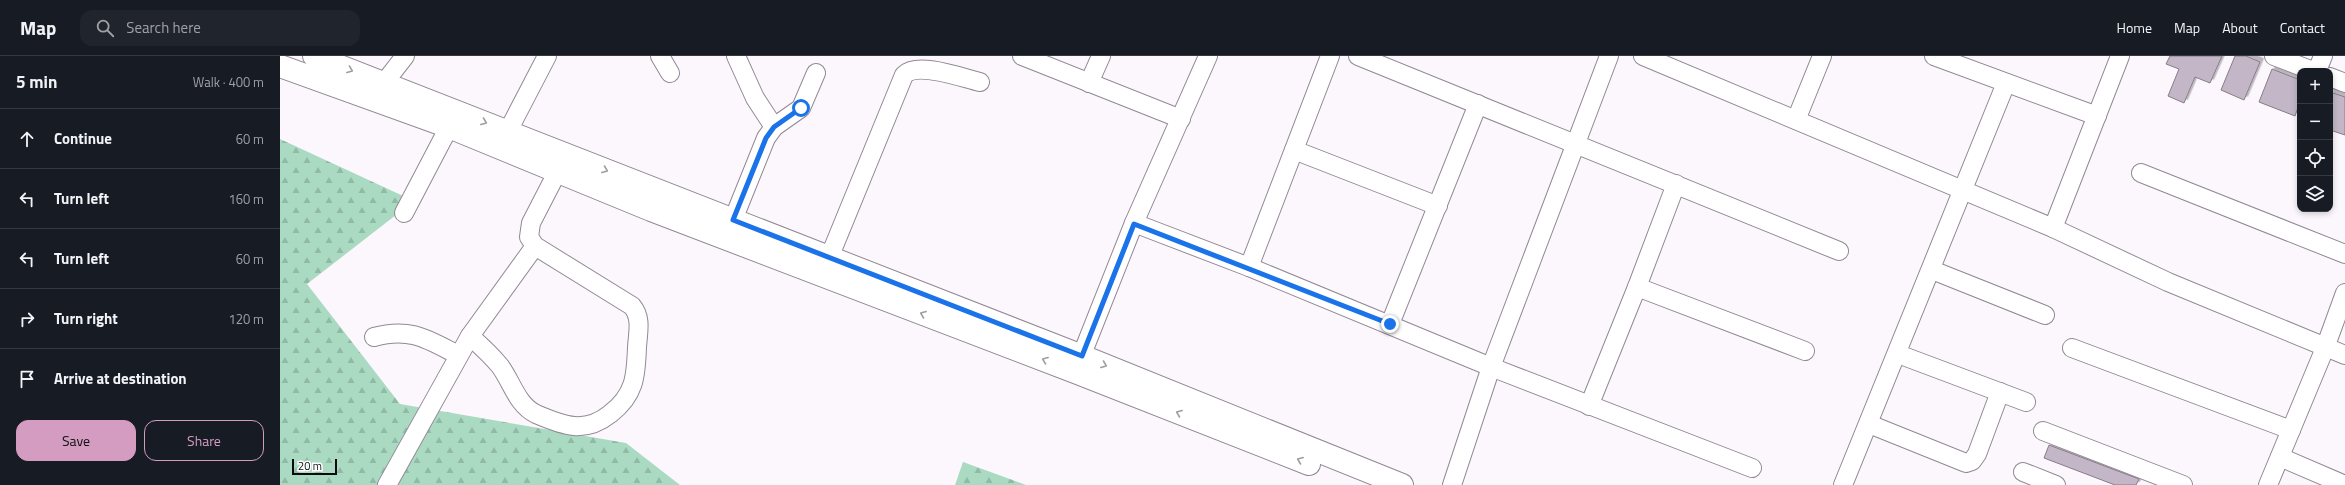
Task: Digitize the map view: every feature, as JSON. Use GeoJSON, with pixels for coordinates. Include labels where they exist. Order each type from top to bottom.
{"type":"FeatureCollection","features":[{"type":"Feature","properties":{"kind":"street"},"geometry":{"type":"LineString","coordinates":[[314,56],[384,83],[452,119],[508,131],[562,163],[651,210],[741,230],[829,258],[979,326]]}},
{"type":"Feature","properties":{"kind":"street"},"geometry":{"type":"LineString","coordinates":[[384,83],[405,56]]}},
{"type":"Feature","properties":{"kind":"street"},"geometry":{"type":"LineString","coordinates":[[508,131],[547,56]]}},
{"type":"Feature","properties":{"kind":"street"},"geometry":{"type":"LineString","coordinates":[[660,56],[670,73]]}},
{"type":"Feature","properties":{"kind":"street"},"geometry":{"type":"LineString","coordinates":[[736,56],[755,98],[774,127]]}},
{"type":"Feature","properties":{"kind":"street"},"geometry":{"type":"LineString","coordinates":[[1022,56],[1181,120]]}},
{"type":"Feature","properties":{"kind":"street"},"geometry":{"type":"LineString","coordinates":[[1090,83],[1101,56]]}},
{"type":"Feature","properties":{"kind":"street"},"geometry":{"type":"LineString","coordinates":[[1079,364],[1134,224],[1208,56]]}},
{"type":"Feature","properties":{"kind":"street"},"geometry":{"type":"LineString","coordinates":[[1249,267],[1330,56]]}},
{"type":"Feature","properties":{"kind":"street"},"geometry":{"type":"LineString","coordinates":[[1358,56],[1839,251]]}},
{"type":"Feature","properties":{"kind":"street"},"geometry":{"type":"LineString","coordinates":[[1452,485],[1491,367],[1609,56]]}},
{"type":"Feature","properties":{"kind":"street"},"geometry":{"type":"LineString","coordinates":[[1643,56],[2053,228],[2168,282],[2345,356]]}},
{"type":"Feature","properties":{"kind":"street"},"geometry":{"type":"LineString","coordinates":[[1796,120],[1822,56]]}},
{"type":"Feature","properties":{"kind":"street"},"geometry":{"type":"LineString","coordinates":[[1934,56],[2097,116]]}},
{"type":"Feature","properties":{"kind":"street"},"geometry":{"type":"LineString","coordinates":[[2053,228],[2120,56]]}},
{"type":"Feature","properties":{"kind":"street"},"geometry":{"type":"LineString","coordinates":[[2274,56],[2305,68]]}},
{"type":"Feature","properties":{"kind":"street"},"geometry":{"type":"LineString","coordinates":[[2319,68],[2322,56]]}},
{"type":"Feature","properties":{"kind":"street"},"geometry":{"type":"LineString","coordinates":[[280,66],[452,119],[562,163]]}},
{"type":"Feature","properties":{"kind":"street"},"geometry":{"type":"LineString","coordinates":[[829,258],[904,75],[908,70],[922,69],[980,82]]}},
{"type":"Feature","properties":{"kind":"street"},"geometry":{"type":"LineString","coordinates":[[741,230],[766,138],[774,127],[801,108],[816,73]]}},
{"type":"Feature","properties":{"kind":"street"},"geometry":{"type":"LineString","coordinates":[[2333,78],[2345,83]]}},
{"type":"Feature","properties":{"kind":"street"},"geometry":{"type":"LineString","coordinates":[[1843,485],[1898,354],[2006,83]]}},
{"type":"Feature","properties":{"kind":"street"},"geometry":{"type":"LineString","coordinates":[[1390,324],[1478,104]]}},
{"type":"Feature","properties":{"kind":"street"},"geometry":{"type":"LineString","coordinates":[[404,213],[452,119]]}},
{"type":"Feature","properties":{"kind":"street"},"geometry":{"type":"LineString","coordinates":[[1294,150],[1438,206]]}},
{"type":"Feature","properties":{"kind":"street"},"geometry":{"type":"LineString","coordinates":[[470,336],[500,366],[523,404],[536,414],[573,426],[591,426],[602,420],[626,400],[631,390],[636,367],[638,326],[637,312],[632,306],[535,246],[529,237],[531,223],[562,163]]}},
{"type":"Feature","properties":{"kind":"street"},"geometry":{"type":"LineString","coordinates":[[2141,173],[2345,254]]}},
{"type":"Feature","properties":{"kind":"street"},"geometry":{"type":"LineString","coordinates":[[1589,406],[1637,287],[1676,184]]}},
{"type":"Feature","properties":{"kind":"street"},"geometry":{"type":"LineString","coordinates":[[1134,224],[1249,267],[1491,367],[1752,468]]}},
{"type":"Feature","properties":{"kind":"street"},"geometry":{"type":"LineString","coordinates":[[741,230],[979,326],[1402,485]]}},
{"type":"Feature","properties":{"kind":"street"},"geometry":{"type":"LineString","coordinates":[[387,485],[470,336],[535,246]]}},
{"type":"Feature","properties":{"kind":"street"},"geometry":{"type":"LineString","coordinates":[[1932,270],[2045,315]]}},
{"type":"Feature","properties":{"kind":"street"},"geometry":{"type":"LineString","coordinates":[[1637,287],[1805,351]]}},
{"type":"Feature","properties":{"kind":"street"},"geometry":{"type":"LineString","coordinates":[[2268,485],[2325,348],[2345,293]]}},
{"type":"Feature","properties":{"kind":"street"},"geometry":{"type":"LineString","coordinates":[[374,337],[397,332],[414,334],[458,356]]}},
{"type":"Feature","properties":{"kind":"street"},"geometry":{"type":"LineString","coordinates":[[2072,348],[2291,430]]}},
{"type":"Feature","properties":{"kind":"street"},"geometry":{"type":"LineString","coordinates":[[1898,354],[2026,402]]}},
{"type":"Feature","properties":{"kind":"street"},"geometry":{"type":"LineString","coordinates":[[1079,364],[1362,485]]}},
{"type":"Feature","properties":{"kind":"street"},"geometry":{"type":"LineString","coordinates":[[1869,424],[1957,460],[1966,463],[1972,462],[1977,454],[2000,392]]}},
{"type":"Feature","properties":{"kind":"street"},"geometry":{"type":"LineString","coordinates":[[2043,431],[2183,485]]}},
{"type":"Feature","properties":{"kind":"street"},"geometry":{"type":"LineString","coordinates":[[2280,457],[2345,485]]}},
{"type":"Feature","properties":{"kind":"street"},"geometry":{"type":"LineString","coordinates":[[2023,472],[2056,485]]}},
{"type":"Feature","properties":{"kind":"green space"},"geometry":{"type":"Polygon","coordinates":[[[280,139],[414,201],[307,284],[400,404],[626,443],[680,485],[280,485],[280,139]]]}},
{"type":"Feature","properties":{"kind":"green space"},"geometry":{"type":"Polygon","coordinates":[[[963,462],[1026,485],[955,485],[963,462]]]}},
{"type":"Feature","properties":{"kind":"building"},"geometry":{"type":"Polygon","coordinates":[[[2170,56],[2222,56],[2210,83],[2195,77],[2184,103],[2168,96],[2179,69],[2166,64],[2170,56]]]}},
{"type":"Feature","properties":{"kind":"building"},"geometry":{"type":"Polygon","coordinates":[[[2235,56],[2246,56],[2260,62],[2244,100],[2221,90],[2235,56]]]}},
{"type":"Feature","properties":{"kind":"building"},"geometry":{"type":"Polygon","coordinates":[[[2272,69],[2297,79],[2297,110],[2295,116],[2259,102],[2272,69]]]}},
{"type":"Feature","properties":{"kind":"building"},"geometry":{"type":"Polygon","coordinates":[[[2333,93],[2345,97],[2345,135],[2333,131],[2333,93]]]}},
{"type":"Feature","properties":{"kind":"building"},"geometry":{"type":"Polygon","coordinates":[[[2049,445],[2139,479],[2136,485],[2115,485],[2044,458],[2049,445]]]}},
{"type":"Feature","properties":{"kind":"route"},"geometry":{"type":"LineString","coordinates":[[801,108],[774,127],[766,138],[733,220],[1082,356],[1134,224],[1249,267],[1390,324]]}}]}
